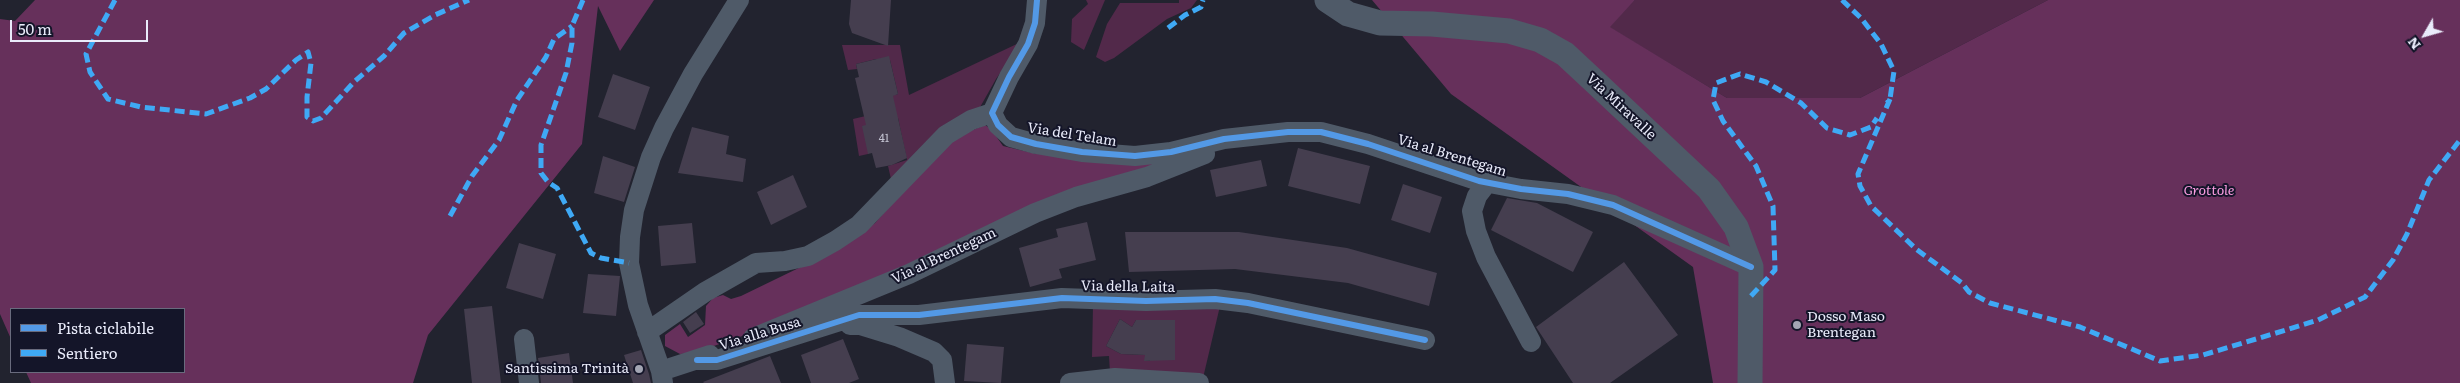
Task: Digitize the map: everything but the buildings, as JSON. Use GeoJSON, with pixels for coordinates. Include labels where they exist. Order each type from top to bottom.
{"type":"FeatureCollection","features":[{"type":"Feature","properties":{"kind":"street"},"geometry":{"type":"LineString","coordinates":[[662,377],[638,305],[630,263],[630,237],[634,210],[664,128],[707,50],[739,0]]}},
{"type":"Feature","properties":{"kind":"street"},"geometry":{"type":"LineString","coordinates":[[648,332],[706,292],[756,263],[785,262],[808,256],[835,241],[859,225],[946,135],[971,120],[992,112],[1028,44],[1035,23],[1036,0]]}},
{"type":"Feature","properties":{"kind":"street","name":"Via Miravalle"},"geometry":{"type":"LineString","coordinates":[[1327,0],[1348,14],[1380,23],[1432,24],[1509,32],[1540,40],[1565,54],[1709,189],[1736,227],[1751,267],[1750,383]]}},
{"type":"Feature","properties":{"kind":"street","name":"Via del Telam"},"geometry":{"type":"LineString","coordinates":[[992,112],[998,125],[1011,137],[1036,144],[1082,152],[1134,156]]}},
{"type":"Feature","properties":{"kind":"street","name":"Via al Brentegam"},"geometry":{"type":"LineString","coordinates":[[1134,156],[1171,152],[1224,139],[1288,132],[1321,132],[1368,144],[1487,183],[1568,194],[1613,206],[1751,267]]}},
{"type":"Feature","properties":{"kind":"street","name":"Via al Brentegam"},"geometry":{"type":"LineString","coordinates":[[662,377],[697,360],[909,274],[1035,213],[1104,188],[1147,177],[1208,153],[1224,139]]}},
{"type":"Feature","properties":{"kind":"street"},"geometry":{"type":"LineString","coordinates":[[1487,183],[1477,196],[1472,211],[1476,231],[1486,256],[1531,342]]}},
{"type":"Feature","properties":{"kind":"street","name":"Via della Laita"},"geometry":{"type":"LineString","coordinates":[[830,326],[859,315],[919,315],[1062,298],[1146,301],[1215,299],[1248,303],[1425,340]]}},
{"type":"Feature","properties":{"kind":"street"},"geometry":{"type":"LineString","coordinates":[[830,326],[860,325],[899,337],[934,352],[942,360],[944,383]]}},
{"type":"Feature","properties":{"kind":"street","name":"Via alla Busa"},"geometry":{"type":"LineString","coordinates":[[697,360],[717,360],[830,326]]}},
{"type":"Feature","properties":{"kind":"street"},"geometry":{"type":"LineString","coordinates":[[524,339],[529,383]]}},
{"type":"Feature","properties":{"kind":"street"},"geometry":{"type":"LineString","coordinates":[[1070,383],[1115,378],[1199,383]]}},
{"type":"Feature","properties":{"kind":"shaded area"},"geometry":{"type":"Polygon","coordinates":[[[1086,0],[1105,0],[1084,50],[1071,42],[1072,19],[1088,4],[1086,0]]]}},
{"type":"Feature","properties":{"kind":"shaded area"},"geometry":{"type":"Polygon","coordinates":[[[1179,0],[1197,0],[1191,8],[1167,19],[1114,58],[1105,62],[1096,57],[1107,24],[1120,3],[1179,3],[1179,0]]]}},
{"type":"Feature","properties":{"kind":"shaded area"},"geometry":{"type":"Polygon","coordinates":[[[1635,0],[2048,0],[1860,98],[1727,98],[1609,27],[1635,0]]]}},
{"type":"Feature","properties":{"kind":"shaded area"},"geometry":{"type":"Polygon","coordinates":[[[1021,42],[996,79],[979,109],[891,179],[888,166],[907,160],[898,118],[868,154],[859,156],[853,119],[874,114],[875,100],[898,94],[890,60],[876,59],[856,64],[857,69],[848,70],[842,45],[900,45],[909,95],[1021,42]]]}},
{"type":"Feature","properties":{"kind":"shaded area"},"geometry":{"type":"Polygon","coordinates":[[[1093,305],[1220,306],[1203,378],[1110,373],[1109,356],[1092,357],[1093,305]],[[1120,319],[1106,346],[1121,354],[1145,355],[1145,361],[1150,361],[1150,358],[1175,360],[1175,320],[1136,320],[1132,327],[1120,319]]]}},
{"type":"Feature","properties":{"kind":"green space"},"geometry":{"type":"Polygon","coordinates":[[[35,0],[654,0],[620,51],[598,6],[582,144],[428,335],[413,383],[31,383],[26,373],[185,373],[185,308],[10,308],[10,337],[0,314],[0,19],[15,21],[35,0]]]}},
{"type":"Feature","properties":{"kind":"green space","name":"Grottole"},"geometry":{"type":"Polygon","coordinates":[[[1372,0],[1635,0],[1610,27],[1727,98],[1860,98],[2048,0],[2460,0],[2460,383],[1713,383],[1693,267],[1451,94],[1372,0]]]}},
{"type":"Feature","properties":{"kind":"green space"},"geometry":{"type":"Polygon","coordinates":[[[985,125],[991,129],[1003,146],[1037,154],[1201,150],[779,323],[694,353],[680,354],[665,346],[665,335],[680,324],[688,337],[705,325],[706,306],[713,298],[723,295],[731,299],[741,296],[844,246],[875,223],[934,156],[960,135],[985,125]]]}},
{"type":"Feature","properties":{"kind":"marked path"},"geometry":{"type":"LineString","coordinates":[[115,0],[86,54],[90,72],[108,99],[141,107],[206,114],[250,98],[266,89],[296,60],[308,52],[311,63],[307,117],[313,121],[321,118],[354,82],[384,56],[404,33],[435,15],[469,0]]}},
{"type":"Feature","properties":{"kind":"marked path"},"geometry":{"type":"LineString","coordinates":[[583,0],[572,26],[572,43],[566,73],[541,145],[541,173],[548,182],[557,188],[591,253],[601,258],[629,263]]}},
{"type":"Feature","properties":{"kind":"marked path"},"geometry":{"type":"LineString","coordinates":[[1168,28],[1185,15],[1201,7],[1203,0]]}},
{"type":"Feature","properties":{"kind":"marked path"},"geometry":{"type":"LineString","coordinates":[[1842,0],[1861,18],[1881,44],[1894,71],[1890,99],[1887,103]]}},
{"type":"Feature","properties":{"kind":"marked path"},"geometry":{"type":"LineString","coordinates":[[450,216],[472,176],[499,140],[517,100],[546,57],[554,39],[572,26]]}},
{"type":"Feature","properties":{"kind":"marked path"},"geometry":{"type":"LineString","coordinates":[[1751,296],[1775,270],[1773,206],[1756,166],[1723,121],[1713,100],[1716,83],[1740,74],[1766,82],[1801,103],[1827,128],[1850,135],[1871,127],[1877,118]]}},
{"type":"Feature","properties":{"kind":"marked path"},"geometry":{"type":"LineString","coordinates":[[1890,99],[1858,174],[1860,186],[1871,206],[1916,249],[1962,283],[1969,292],[1990,303],[2080,327],[2160,361],[2203,355],[2318,320],[2365,297],[2393,260],[2407,234],[2429,180],[2460,140]]}},
{"type":"Feature","properties":{"kind":"cycle path"},"geometry":{"type":"LineString","coordinates":[[1037,0],[1035,23],[1028,44],[1009,77],[992,113],[998,125],[1011,137],[1036,144],[1082,152],[1135,156],[1171,152],[1224,139],[1288,132],[1321,132],[1368,144],[1479,181],[1521,189],[1568,194],[1613,205],[1751,267]]}},
{"type":"Feature","properties":{"kind":"cycle path"},"geometry":{"type":"LineString","coordinates":[[697,360],[717,360],[859,315],[919,315],[1062,298],[1146,301],[1215,299],[1248,303],[1425,340]]}},
{"type":"Feature","properties":{"kind":"place","name":"Dosso Maso Brentegan"},"geometry":{"type":"Point","coordinates":[1797,325]}},
{"type":"Feature","properties":{"kind":"place","name":"Santissima Trinità"},"geometry":{"type":"Point","coordinates":[639,369]}}]}
